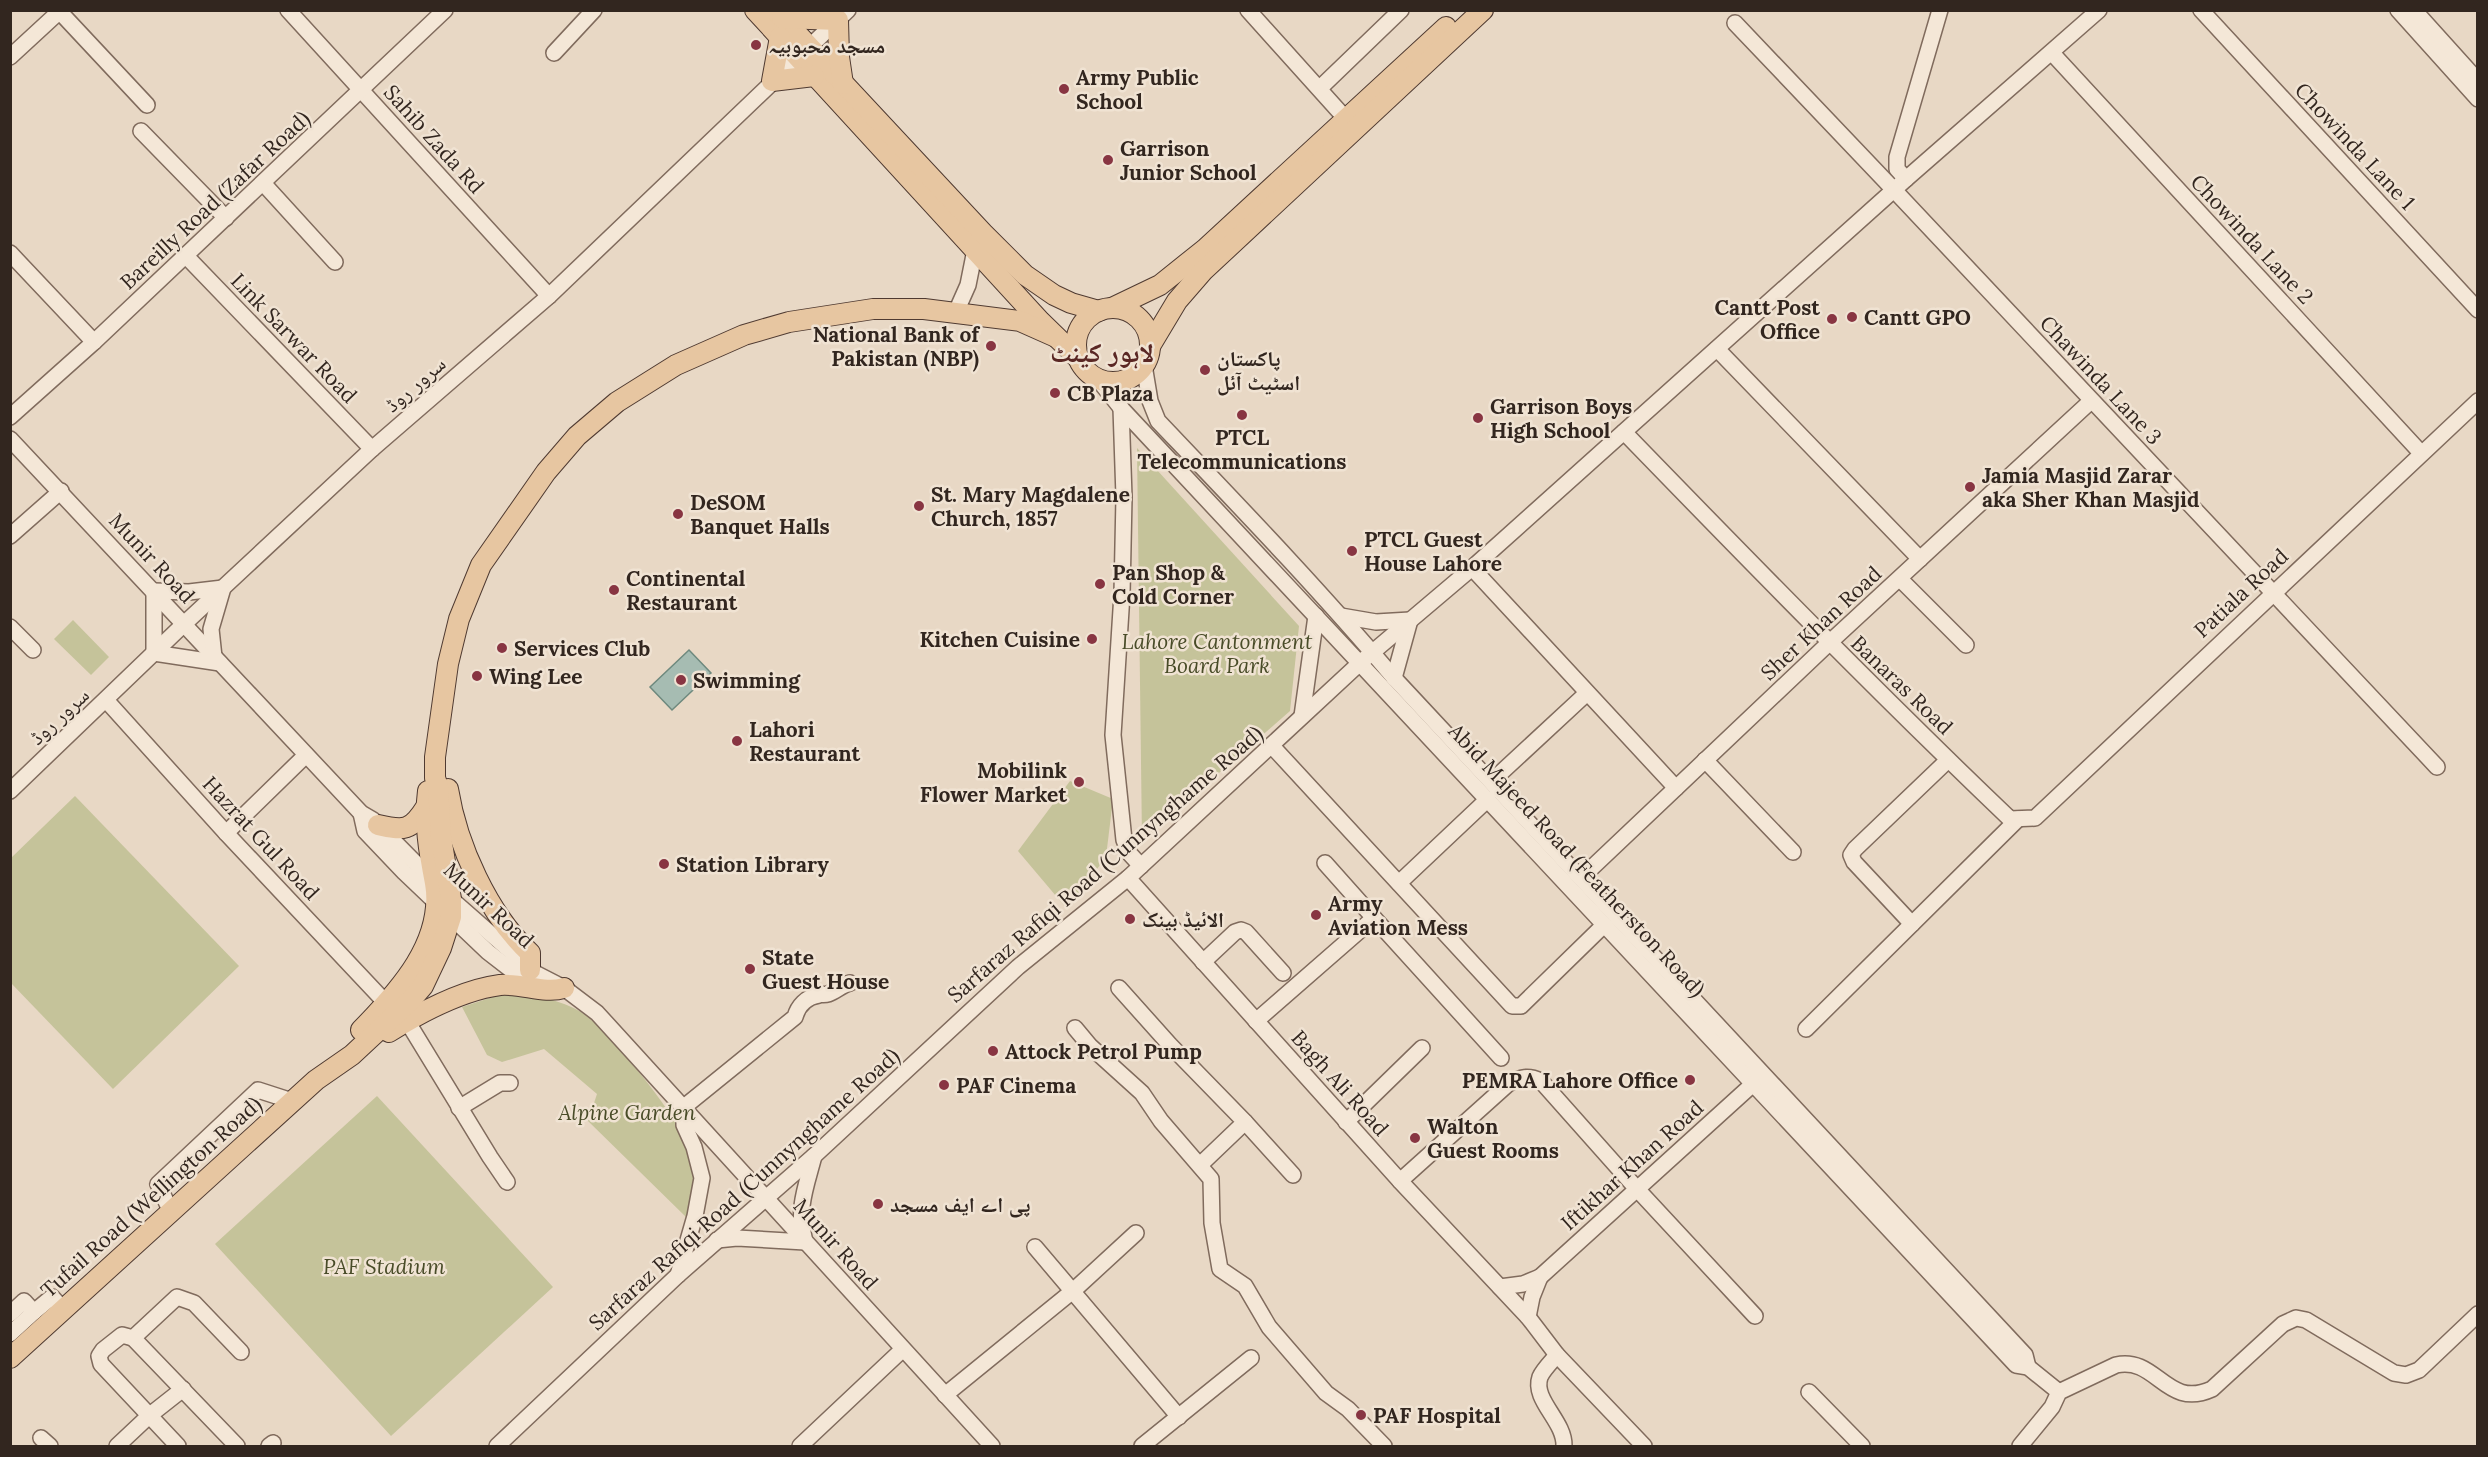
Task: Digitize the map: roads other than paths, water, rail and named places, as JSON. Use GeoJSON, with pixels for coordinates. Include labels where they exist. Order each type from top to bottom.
{"type":"FeatureCollection","features":[{"type":"Feature","properties":{"kind":"main road"},"geometry":{"type":"LineString","coordinates":[[755,10],[779,22],[802,52],[814,76],[1078,358],[1089,373],[1110,382],[1123,381],[1136,375],[1144,365],[1150,345],[1177,301],[1203,271],[1483,10]]}},
{"type":"Feature","properties":{"kind":"main road"},"geometry":{"type":"LineString","coordinates":[[1078,358],[1076,344],[1079,330],[1087,318],[1152,290],[1181,269],[1465,10]]}},
{"type":"Feature","properties":{"kind":"main road"},"geometry":{"type":"LineString","coordinates":[[779,22],[843,15],[839,57],[843,84]]}},
{"type":"Feature","properties":{"kind":"main road"},"geometry":{"type":"LineString","coordinates":[[779,22],[772,81],[814,76]]}},
{"type":"Feature","properties":{"kind":"main road"},"geometry":{"type":"LineString","coordinates":[[802,52],[843,84],[1025,275],[1054,295],[1077,305],[1124,310],[1134,315],[1143,323],[1150,345]]}},
{"type":"Feature","properties":{"kind":"main road"},"geometry":{"type":"LineString","coordinates":[[446,907],[438,787],[435,778],[437,739],[448,664],[459,619],[481,565],[546,472],[577,436],[617,402],[676,365],[744,335],[789,322],[873,309],[924,309],[1020,321],[1056,337]]}},
{"type":"Feature","properties":{"kind":"main road"},"geometry":{"type":"LineString","coordinates":[[437,739],[445,768],[452,811],[464,845],[484,891],[499,917],[530,953],[528,969]]}},
{"type":"Feature","properties":{"kind":"main road"},"geometry":{"type":"LineString","coordinates":[[378,825],[401,829],[411,827],[426,807],[428,791],[435,778]]}},
{"type":"Feature","properties":{"kind":"main road","name":"Tufail Road (Wellington Road)"},"geometry":{"type":"LineString","coordinates":[[10,1358],[292,1101],[324,1073],[366,1043],[417,993],[441,948],[446,907],[435,884],[430,862],[426,807]]}},
{"type":"Feature","properties":{"kind":"main road","name":"Tufail Road (Wellington Road)"},"geometry":{"type":"LineString","coordinates":[[324,1073],[345,1045],[386,1003],[411,972],[434,924],[446,907]]}},
{"type":"Feature","properties":{"kind":"main road"},"geometry":{"type":"LineString","coordinates":[[366,1043],[458,998],[501,985],[538,987],[554,991],[564,988]]}},
{"type":"Feature","properties":{"kind":"street","name":"Sahib Zada Rd"},"geometry":{"type":"LineString","coordinates":[[288,10],[549,296]]}},
{"type":"Feature","properties":{"kind":"street","name":"Bareilly Road (Zafar Road)"},"geometry":{"type":"LineString","coordinates":[[10,417],[186,256],[445,10]]}},
{"type":"Feature","properties":{"kind":"street"},"geometry":{"type":"LineString","coordinates":[[554,52],[594,10]]}},
{"type":"Feature","properties":{"kind":"street"},"geometry":{"type":"LineString","coordinates":[[1248,10],[1346,119]]}},
{"type":"Feature","properties":{"kind":"street","name":"Sarfaraz Rafiqi Road (Cunnynghame Road)"},"geometry":{"type":"LineString","coordinates":[[496,1446],[678,1275],[814,1156],[1018,967],[1128,878],[1367,657],[1472,568],[1906,179],[2099,10]]}},
{"type":"Feature","properties":{"kind":"street","name":"Chowinda Lane 1"},"geometry":{"type":"LineString","coordinates":[[2201,10],[2478,310]]}},
{"type":"Feature","properties":{"kind":"street"},"geometry":{"type":"LineString","coordinates":[[2398,10],[2478,81]]}},
{"type":"Feature","properties":{"kind":"street"},"geometry":{"type":"LineString","coordinates":[[2414,10],[2428,35],[2478,99]]}},
{"type":"Feature","properties":{"kind":"street"},"geometry":{"type":"LineString","coordinates":[[10,57],[60,11],[147,105]]}},
{"type":"Feature","properties":{"kind":"street"},"geometry":{"type":"LineString","coordinates":[[1320,88],[1400,11]]}},
{"type":"Feature","properties":{"kind":"street"},"geometry":{"type":"LineString","coordinates":[[1906,179],[1897,169],[1897,158],[1936,13]]}},
{"type":"Feature","properties":{"kind":"street","name":"سرور روڈ"},"geometry":{"type":"LineString","coordinates":[[10,790],[372,449],[549,296],[843,15]]}},
{"type":"Feature","properties":{"kind":"street","name":"Chawinda Lane 3"},"geometry":{"type":"LineString","coordinates":[[1734,23],[1895,190],[2437,767]]}},
{"type":"Feature","properties":{"kind":"street","name":"Chowinda Lane 2"},"geometry":{"type":"LineString","coordinates":[[2052,53],[2421,453]]}},
{"type":"Feature","properties":{"kind":"street"},"geometry":{"type":"LineString","coordinates":[[141,131],[226,218]]}},
{"type":"Feature","properties":{"kind":"street"},"geometry":{"type":"LineString","coordinates":[[262,183],[335,262]]}},
{"type":"Feature","properties":{"kind":"street"},"geometry":{"type":"LineString","coordinates":[[956,312],[968,285],[975,250]]}},
{"type":"Feature","properties":{"kind":"street"},"geometry":{"type":"LineString","coordinates":[[10,253],[94,342]]}},
{"type":"Feature","properties":{"kind":"street","name":"Link Sarwar Road"},"geometry":{"type":"LineString","coordinates":[[186,256],[372,449]]}},
{"type":"Feature","properties":{"kind":"street"},"geometry":{"type":"LineString","coordinates":[[1717,349],[1920,559]]}},
{"type":"Feature","properties":{"kind":"street","name":"Abid Majeed Road (Featherston Road)"},"geometry":{"type":"LineString","coordinates":[[1144,365],[1150,401],[1158,421],[1341,616],[1367,657],[1488,799],[1557,863],[1581,878],[2025,1355],[2028,1367]]}},
{"type":"Feature","properties":{"kind":"street","name":"Abid Majeed Road (Featherston Road)"},"geometry":{"type":"LineString","coordinates":[[1097,378],[1121,408],[1316,616],[1394,678],[1492,781],[1604,925],[2016,1365],[2028,1367],[2059,1392]]}},
{"type":"Feature","properties":{"kind":"street","name":"Patiala Road"},"geometry":{"type":"LineString","coordinates":[[2018,819],[2035,819],[2478,400]]}},
{"type":"Feature","properties":{"kind":"street","name":"Sher Khan Road"},"geometry":{"type":"LineString","coordinates":[[1581,878],[1829,643],[2091,401]]}},
{"type":"Feature","properties":{"kind":"street"},"geometry":{"type":"LineString","coordinates":[[1121,408],[1124,497],[1122,594],[1113,735],[1124,840],[1130,854],[1141,866]]}},
{"type":"Feature","properties":{"kind":"street","name":"Banaras Road"},"geometry":{"type":"LineString","coordinates":[[1624,432],[1829,643],[1948,760],[2010,819],[2018,819]]}},
{"type":"Feature","properties":{"kind":"street","name":"Munir Road"},"geometry":{"type":"LineString","coordinates":[[10,439],[361,813],[378,825],[435,884]]}},
{"type":"Feature","properties":{"kind":"street"},"geometry":{"type":"LineString","coordinates":[[10,536],[61,491]]}},
{"type":"Feature","properties":{"kind":"street"},"geometry":{"type":"LineString","coordinates":[[1472,568],[1676,788]]}},
{"type":"Feature","properties":{"kind":"street"},"geometry":{"type":"LineString","coordinates":[[1900,579],[1966,645]]}},
{"type":"Feature","properties":{"kind":"street"},"geometry":{"type":"LineString","coordinates":[[223,588],[211,628],[217,660],[154,653],[154,591],[189,592],[223,588]]}},
{"type":"Feature","properties":{"kind":"street"},"geometry":{"type":"LineString","coordinates":[[1302,716],[1316,616]]}},
{"type":"Feature","properties":{"kind":"street"},"geometry":{"type":"LineString","coordinates":[[1341,616],[1376,622],[1410,620],[1394,678]]}},
{"type":"Feature","properties":{"kind":"street"},"geometry":{"type":"LineString","coordinates":[[10,627],[33,650]]}},
{"type":"Feature","properties":{"kind":"street"},"geometry":{"type":"LineString","coordinates":[[1492,781],[1587,693]]}},
{"type":"Feature","properties":{"kind":"street","name":"Hazrat Gul Road"},"geometry":{"type":"LineString","coordinates":[[106,700],[226,833],[386,1003]]}},
{"type":"Feature","properties":{"kind":"street"},"geometry":{"type":"LineString","coordinates":[[1272,746],[1512,1006],[1521,1006],[1604,925]]}},
{"type":"Feature","properties":{"kind":"street"},"geometry":{"type":"LineString","coordinates":[[226,833],[306,755]]}},
{"type":"Feature","properties":{"kind":"street"},"geometry":{"type":"LineString","coordinates":[[1705,760],[1793,852]]}},
{"type":"Feature","properties":{"kind":"street"},"geometry":{"type":"LineString","coordinates":[[1912,924],[1854,862],[1851,855],[1948,760]]}},
{"type":"Feature","properties":{"kind":"street"},"geometry":{"type":"LineString","coordinates":[[1399,883],[1488,799]]}},
{"type":"Feature","properties":{"kind":"street","name":"Munir Road"},"geometry":{"type":"LineString","coordinates":[[361,813],[365,831],[446,907],[517,957],[528,969],[564,988],[597,1013],[992,1446]]}},
{"type":"Feature","properties":{"kind":"street"},"geometry":{"type":"LineString","coordinates":[[1806,1029],[2018,819]]}},
{"type":"Feature","properties":{"kind":"street"},"geometry":{"type":"LineString","coordinates":[[1325,863],[1501,1058]]}},
{"type":"Feature","properties":{"kind":"street","name":"Bagh Ali Road"},"geometry":{"type":"LineString","coordinates":[[1128,878],[1400,1182],[1528,1317],[1557,1355],[1644,1446]]}},
{"type":"Feature","properties":{"kind":"street"},"geometry":{"type":"LineString","coordinates":[[1256,1021],[1374,918]]}},
{"type":"Feature","properties":{"kind":"street"},"geometry":{"type":"LineString","coordinates":[[1203,962],[1235,932],[1241,930],[1246,932],[1283,973]]}},
{"type":"Feature","properties":{"kind":"street"},"geometry":{"type":"LineString","coordinates":[[678,1275],[695,1216],[702,1178],[694,1147],[684,1125],[684,1107],[795,1017],[800,1005],[813,997],[828,994],[839,986],[850,983]]}},
{"type":"Feature","properties":{"kind":"street"},"geometry":{"type":"LineString","coordinates":[[1119,988],[1170,1046],[1245,1122],[1293,1175]]}},
{"type":"Feature","properties":{"kind":"street"},"geometry":{"type":"LineString","coordinates":[[407,1021],[507,1182]]}},
{"type":"Feature","properties":{"kind":"street"},"geometry":{"type":"LineString","coordinates":[[1074,1028],[1090,1046],[1132,1082],[1172,1135],[1211,1179],[1212,1223],[1220,1269],[1245,1286],[1269,1327],[1326,1393],[1348,1408],[1384,1446]]}},
{"type":"Feature","properties":{"kind":"street"},"geometry":{"type":"LineString","coordinates":[[1346,1122],[1422,1048]]}},
{"type":"Feature","properties":{"kind":"street"},"geometry":{"type":"LineString","coordinates":[[1400,1182],[1508,1084],[1521,1077],[1531,1076],[1541,1081],[1636,1189],[1755,1316]]}},
{"type":"Feature","properties":{"kind":"street"},"geometry":{"type":"LineString","coordinates":[[459,1108],[500,1083],[510,1083]]}},
{"type":"Feature","properties":{"kind":"street","name":"Iftikhar Khan Road"},"geometry":{"type":"LineString","coordinates":[[1500,1287],[1522,1284],[1540,1277],[1753,1084]]}},
{"type":"Feature","properties":{"kind":"street"},"geometry":{"type":"LineString","coordinates":[[171,1212],[158,1184],[258,1089],[292,1101]]}},
{"type":"Feature","properties":{"kind":"street"},"geometry":{"type":"LineString","coordinates":[[1200,1165],[1245,1122]]}},
{"type":"Feature","properties":{"kind":"street"},"geometry":{"type":"LineString","coordinates":[[717,1240],[736,1238],[805,1242],[801,1228],[801,1204],[814,1156]]}},
{"type":"Feature","properties":{"kind":"street"},"geometry":{"type":"LineString","coordinates":[[945,1395],[1074,1290],[1136,1233]]}},
{"type":"Feature","properties":{"kind":"street"},"geometry":{"type":"LineString","coordinates":[[1035,1246],[1179,1417]]}},
{"type":"Feature","properties":{"kind":"street","name":"Iftikhar Khan Road"},"geometry":{"type":"LineString","coordinates":[[1528,1317],[1532,1297],[1540,1277]]}},
{"type":"Feature","properties":{"kind":"street"},"geometry":{"type":"LineString","coordinates":[[10,1334],[52,1297],[63,1309]]}},
{"type":"Feature","properties":{"kind":"street"},"geometry":{"type":"LineString","coordinates":[[133,1338],[177,1297],[187,1298],[241,1352]]}},
{"type":"Feature","properties":{"kind":"street"},"geometry":{"type":"LineString","coordinates":[[10,1314],[24,1301],[34,1312]]}},
{"type":"Feature","properties":{"kind":"street"},"geometry":{"type":"LineString","coordinates":[[2020,1446],[2052,1407],[2059,1392],[2124,1364],[2138,1366],[2178,1392],[2193,1395],[2202,1393],[2211,1389],[2283,1324],[2296,1318],[2312,1323],[2394,1373],[2406,1375],[2419,1370],[2478,1314]]}},
{"type":"Feature","properties":{"kind":"street"},"geometry":{"type":"LineString","coordinates":[[178,1446],[101,1364],[99,1356],[103,1350],[122,1335],[133,1338],[237,1446]]}},
{"type":"Feature","properties":{"kind":"street"},"geometry":{"type":"LineString","coordinates":[[800,1446],[902,1350]]}},
{"type":"Feature","properties":{"kind":"street"},"geometry":{"type":"LineString","coordinates":[[1557,1355],[1540,1377],[1539,1390],[1564,1435],[1563,1446]]}},
{"type":"Feature","properties":{"kind":"street"},"geometry":{"type":"LineString","coordinates":[[1142,1446],[1251,1358]]}},
{"type":"Feature","properties":{"kind":"street"},"geometry":{"type":"LineString","coordinates":[[117,1446],[150,1415],[183,1389]]}},
{"type":"Feature","properties":{"kind":"street"},"geometry":{"type":"LineString","coordinates":[[1809,1392],[1862,1446]]}},
{"type":"Feature","properties":{"kind":"place","name":"مسجد محبوبیہ"},"geometry":{"type":"Point","coordinates":[756,45]}},
{"type":"Feature","properties":{"kind":"place","name":"Army Public School"},"geometry":{"type":"Point","coordinates":[1064,89]}},
{"type":"Feature","properties":{"kind":"place","name":"Garrison Junior School"},"geometry":{"type":"Point","coordinates":[1108,160]}},
{"type":"Feature","properties":{"kind":"place","name":"Cantt GPO"},"geometry":{"type":"Point","coordinates":[1852,317]}},
{"type":"Feature","properties":{"kind":"place","name":"Cantt Post Office"},"geometry":{"type":"Point","coordinates":[1832,319]}},
{"type":"Feature","properties":{"kind":"place","name":"National Bank of Pakistan (NBP)"},"geometry":{"type":"Point","coordinates":[991,346]}},
{"type":"Feature","properties":{"kind":"place","name":"پاکستان اسٹیٹ آئل"},"geometry":{"type":"Point","coordinates":[1205,370]}},
{"type":"Feature","properties":{"kind":"place","name":"CB Plaza"},"geometry":{"type":"Point","coordinates":[1055,393]}},
{"type":"Feature","properties":{"kind":"place","name":"PTCL Telecommunications"},"geometry":{"type":"Point","coordinates":[1242,415]}},
{"type":"Feature","properties":{"kind":"place","name":"Garrison Boys High School"},"geometry":{"type":"Point","coordinates":[1478,418]}},
{"type":"Feature","properties":{"kind":"place","name":"Jamia Masjid Zarar aka Sher Khan Masjid"},"geometry":{"type":"Point","coordinates":[1970,487]}},
{"type":"Feature","properties":{"kind":"place","name":"St. Mary Magdalene Church, 1857"},"geometry":{"type":"Point","coordinates":[919,506]}},
{"type":"Feature","properties":{"kind":"place","name":"DeSOM Banquet Halls"},"geometry":{"type":"Point","coordinates":[678,514]}},
{"type":"Feature","properties":{"kind":"place","name":"PTCL Guest House Lahore"},"geometry":{"type":"Point","coordinates":[1352,551]}},
{"type":"Feature","properties":{"kind":"place","name":"Pan Shop & Cold Corner"},"geometry":{"type":"Point","coordinates":[1100,584]}},
{"type":"Feature","properties":{"kind":"place","name":"Continental Restaurant"},"geometry":{"type":"Point","coordinates":[614,590]}},
{"type":"Feature","properties":{"kind":"place","name":"Kitchen Cuisine"},"geometry":{"type":"Point","coordinates":[1092,639]}},
{"type":"Feature","properties":{"kind":"place","name":"Services Club"},"geometry":{"type":"Point","coordinates":[502,648]}},
{"type":"Feature","properties":{"kind":"place","name":"Wing Lee"},"geometry":{"type":"Point","coordinates":[477,676]}},
{"type":"Feature","properties":{"kind":"place","name":"Swimming"},"geometry":{"type":"Point","coordinates":[681,680]}},
{"type":"Feature","properties":{"kind":"place","name":"Lahori Restaurant"},"geometry":{"type":"Point","coordinates":[737,741]}},
{"type":"Feature","properties":{"kind":"place","name":"Mobilink Flower Market"},"geometry":{"type":"Point","coordinates":[1079,782]}},
{"type":"Feature","properties":{"kind":"place","name":"Station Library"},"geometry":{"type":"Point","coordinates":[664,864]}},
{"type":"Feature","properties":{"kind":"place","name":"Army Aviation Mess"},"geometry":{"type":"Point","coordinates":[1316,915]}},
{"type":"Feature","properties":{"kind":"place","name":"الائیڈ بینک"},"geometry":{"type":"Point","coordinates":[1130,919]}},
{"type":"Feature","properties":{"kind":"place","name":"State Guest House"},"geometry":{"type":"Point","coordinates":[750,969]}},
{"type":"Feature","properties":{"kind":"place","name":"Attock Petrol Pump"},"geometry":{"type":"Point","coordinates":[993,1051]}},
{"type":"Feature","properties":{"kind":"place","name":"PEMRA Lahore Office"},"geometry":{"type":"Point","coordinates":[1690,1080]}},
{"type":"Feature","properties":{"kind":"place","name":"PAF Cinema"},"geometry":{"type":"Point","coordinates":[944,1085]}},
{"type":"Feature","properties":{"kind":"place","name":"Walton Guest Rooms"},"geometry":{"type":"Point","coordinates":[1415,1138]}},
{"type":"Feature","properties":{"kind":"place","name":"پی اے ایف مسجد"},"geometry":{"type":"Point","coordinates":[878,1204]}},
{"type":"Feature","properties":{"kind":"place","name":"PAF Hospital"},"geometry":{"type":"Point","coordinates":[1361,1415]}},
{"type":"Feature","properties":{"kind":"district","name":"لاہور کینٹ"},"geometry":{"type":"Point","coordinates":[1102,352]}},
{"type":"Feature","properties":{"kind":"park label","name":"Lahore Cantonment Board Park"},"geometry":{"type":"Point","coordinates":[1217,653]}},
{"type":"Feature","properties":{"kind":"park label","name":"Alpine Garden"},"geometry":{"type":"Point","coordinates":[627,1112]}},
{"type":"Feature","properties":{"kind":"park label","name":"PAF Stadium"},"geometry":{"type":"Point","coordinates":[384,1266]}}]}
